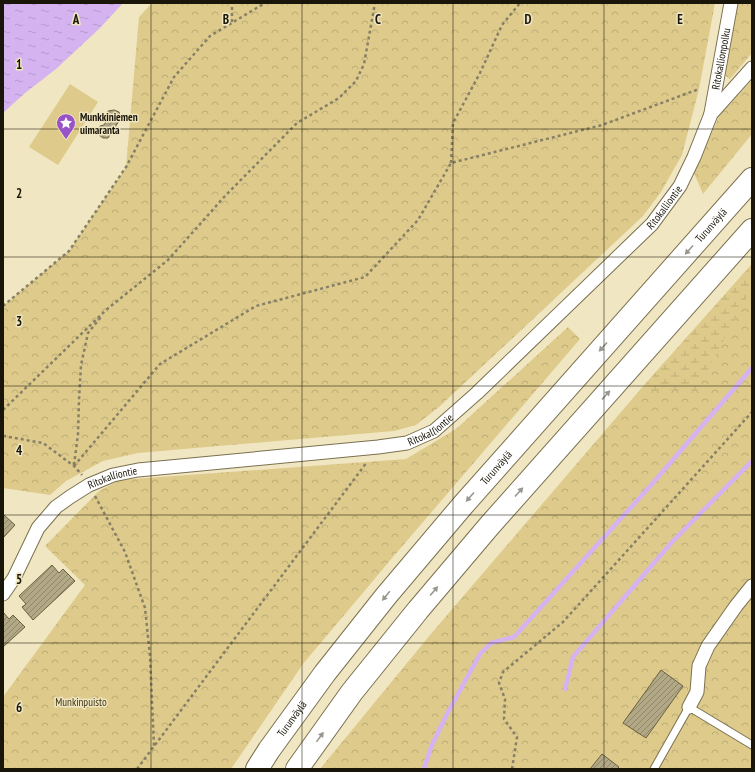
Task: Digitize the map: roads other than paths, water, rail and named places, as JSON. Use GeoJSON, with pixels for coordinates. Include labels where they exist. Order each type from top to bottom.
{"type":"FeatureCollection","features":[{"type":"Feature","properties":{"kind":"highway","name":"Turunväylä"},"geometry":{"type":"LineString","coordinates":[[257,769],[325,673],[386,596],[463,505],[752,179]]}},
{"type":"Feature","properties":{"kind":"highway"},"geometry":{"type":"LineString","coordinates":[[297,769],[352,692],[485,530],[752,230]]}},
{"type":"Feature","properties":{"kind":"street","name":"Ritokallionpolku"},"geometry":{"type":"LineString","coordinates":[[711,114],[731,3]]}},
{"type":"Feature","properties":{"kind":"street","name":"Ritokalliontie"},"geometry":{"type":"LineString","coordinates":[[3,594],[14,578],[38,528],[56,507],[89,485],[113,475],[138,470],[378,447],[407,443],[434,431],[477,393],[652,224],[680,186],[694,157],[711,114],[752,68]]}},
{"type":"Feature","properties":{"kind":"street"},"geometry":{"type":"LineString","coordinates":[[689,706],[697,692],[699,666],[708,646],[752,586]]}},
{"type":"Feature","properties":{"kind":"lane"},"geometry":{"type":"LineString","coordinates":[[654,769],[689,706],[752,745]]}},
{"type":"Feature","properties":{"kind":"water"},"geometry":{"type":"Polygon","coordinates":[[[3,3],[123,3],[100,28],[56,69],[25,93],[3,113],[3,3]]]}},
{"type":"Feature","properties":{"kind":"waterway"},"geometry":{"type":"LineString","coordinates":[[424,769],[431,747],[447,714],[480,654],[491,643],[514,637],[652,484],[752,368]]}},
{"type":"Feature","properties":{"kind":"waterway"},"geometry":{"type":"LineString","coordinates":[[565,689],[573,657],[672,542],[752,461]]}},
{"type":"Feature","properties":{"kind":"place","name":"Munkkiniemen uimaranta"},"geometry":{"type":"Point","coordinates":[66,140]}},
{"type":"Feature","properties":{"kind":"park label","name":"Munkinpuisto"},"geometry":{"type":"Point","coordinates":[81,702]}}]}
